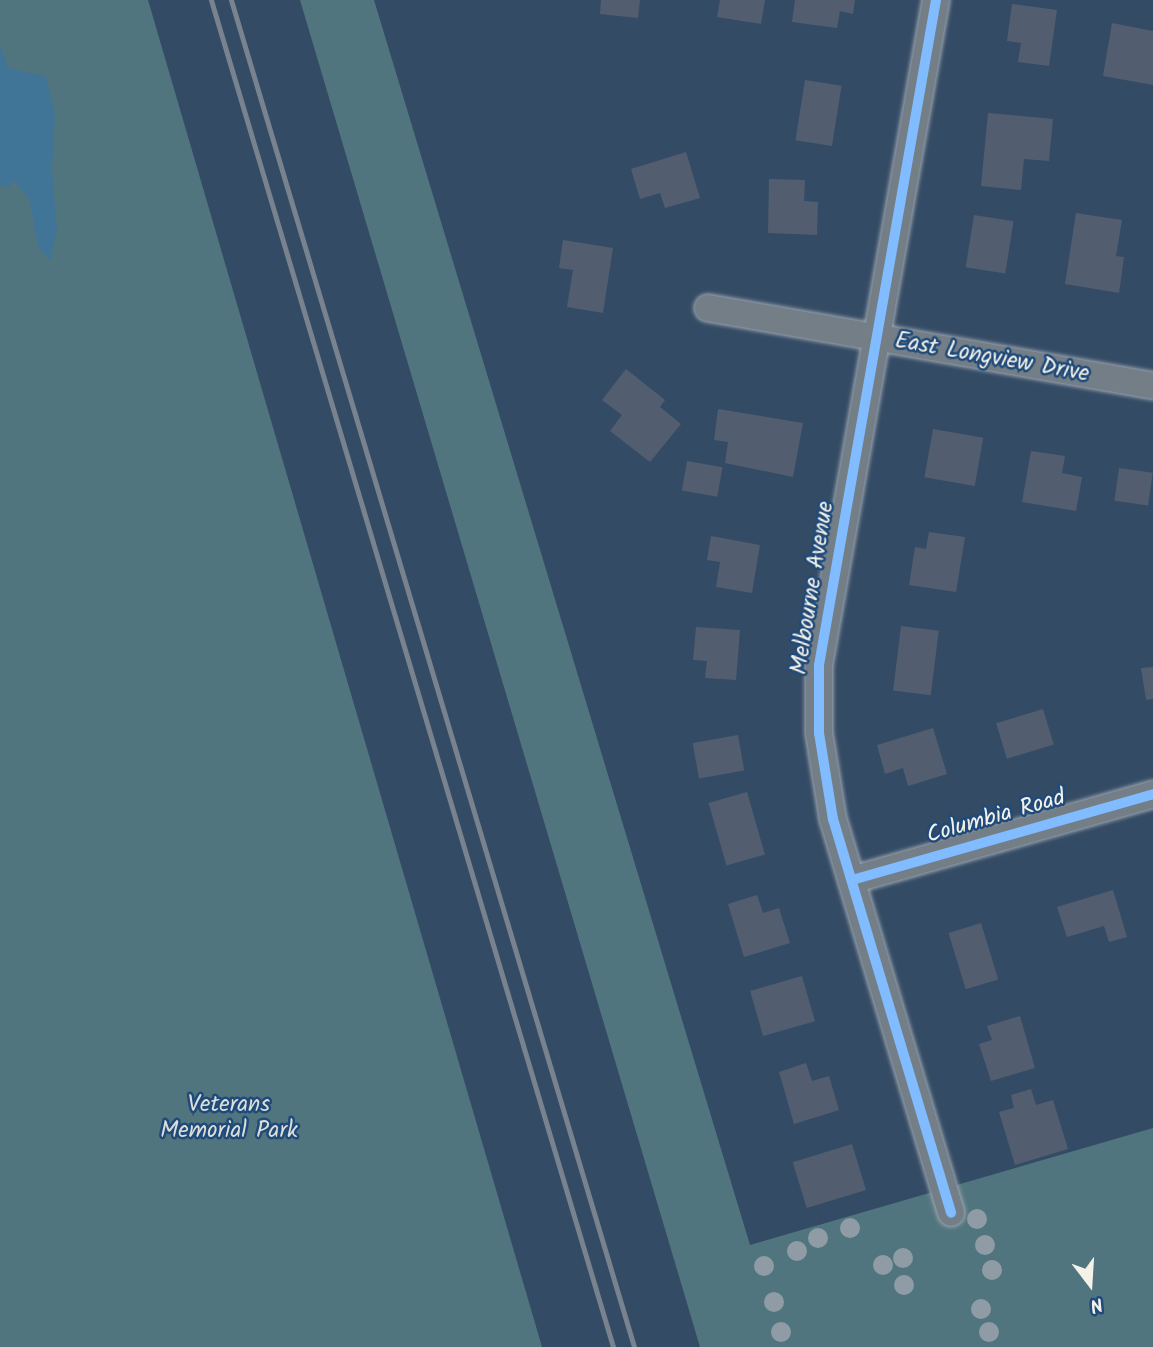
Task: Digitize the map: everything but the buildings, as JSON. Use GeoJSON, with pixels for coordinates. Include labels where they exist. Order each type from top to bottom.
{"type":"FeatureCollection","features":[{"type":"Feature","properties":{"kind":"street","name":"Melbourne Avenue"},"geometry":{"type":"LineString","coordinates":[[936,0],[819,665],[819,733],[826,789],[951,1213]]}},
{"type":"Feature","properties":{"kind":"street","name":"East Longview Drive"},"geometry":{"type":"LineString","coordinates":[[708,308],[1153,386]]}},
{"type":"Feature","properties":{"kind":"street","name":"Columbia Road"},"geometry":{"type":"LineString","coordinates":[[852,880],[1153,794]]}},
{"type":"Feature","properties":{"kind":"green space","name":"Veterans Memorial Park"},"geometry":{"type":"Polygon","coordinates":[[[0,0],[148,0],[542,1347],[0,1347],[0,0]]]}},
{"type":"Feature","properties":{"kind":"green space"},"geometry":{"type":"Polygon","coordinates":[[[300,0],[374,0],[750,1245],[1153,1128],[1153,1347],[700,1347],[300,0]]]}},
{"type":"Feature","properties":{"kind":"water"},"geometry":{"type":"Polygon","coordinates":[[[0,46],[9,69],[46,76],[55,116],[52,168],[57,229],[50,261],[38,246],[29,198],[13,180],[9,188],[0,185],[0,46]]]}},
{"type":"Feature","properties":{"kind":"railway"},"geometry":{"type":"LineString","coordinates":[[211,0],[613,1347]]}},
{"type":"Feature","properties":{"kind":"railway"},"geometry":{"type":"LineString","coordinates":[[231,0],[634,1347]]}},
{"type":"Feature","properties":{"kind":"cycle path"},"geometry":{"type":"LineString","coordinates":[[936,0],[819,665],[819,733],[833,819],[951,1213]]}},
{"type":"Feature","properties":{"kind":"cycle path"},"geometry":{"type":"LineString","coordinates":[[852,880],[1153,794]]}}]}
